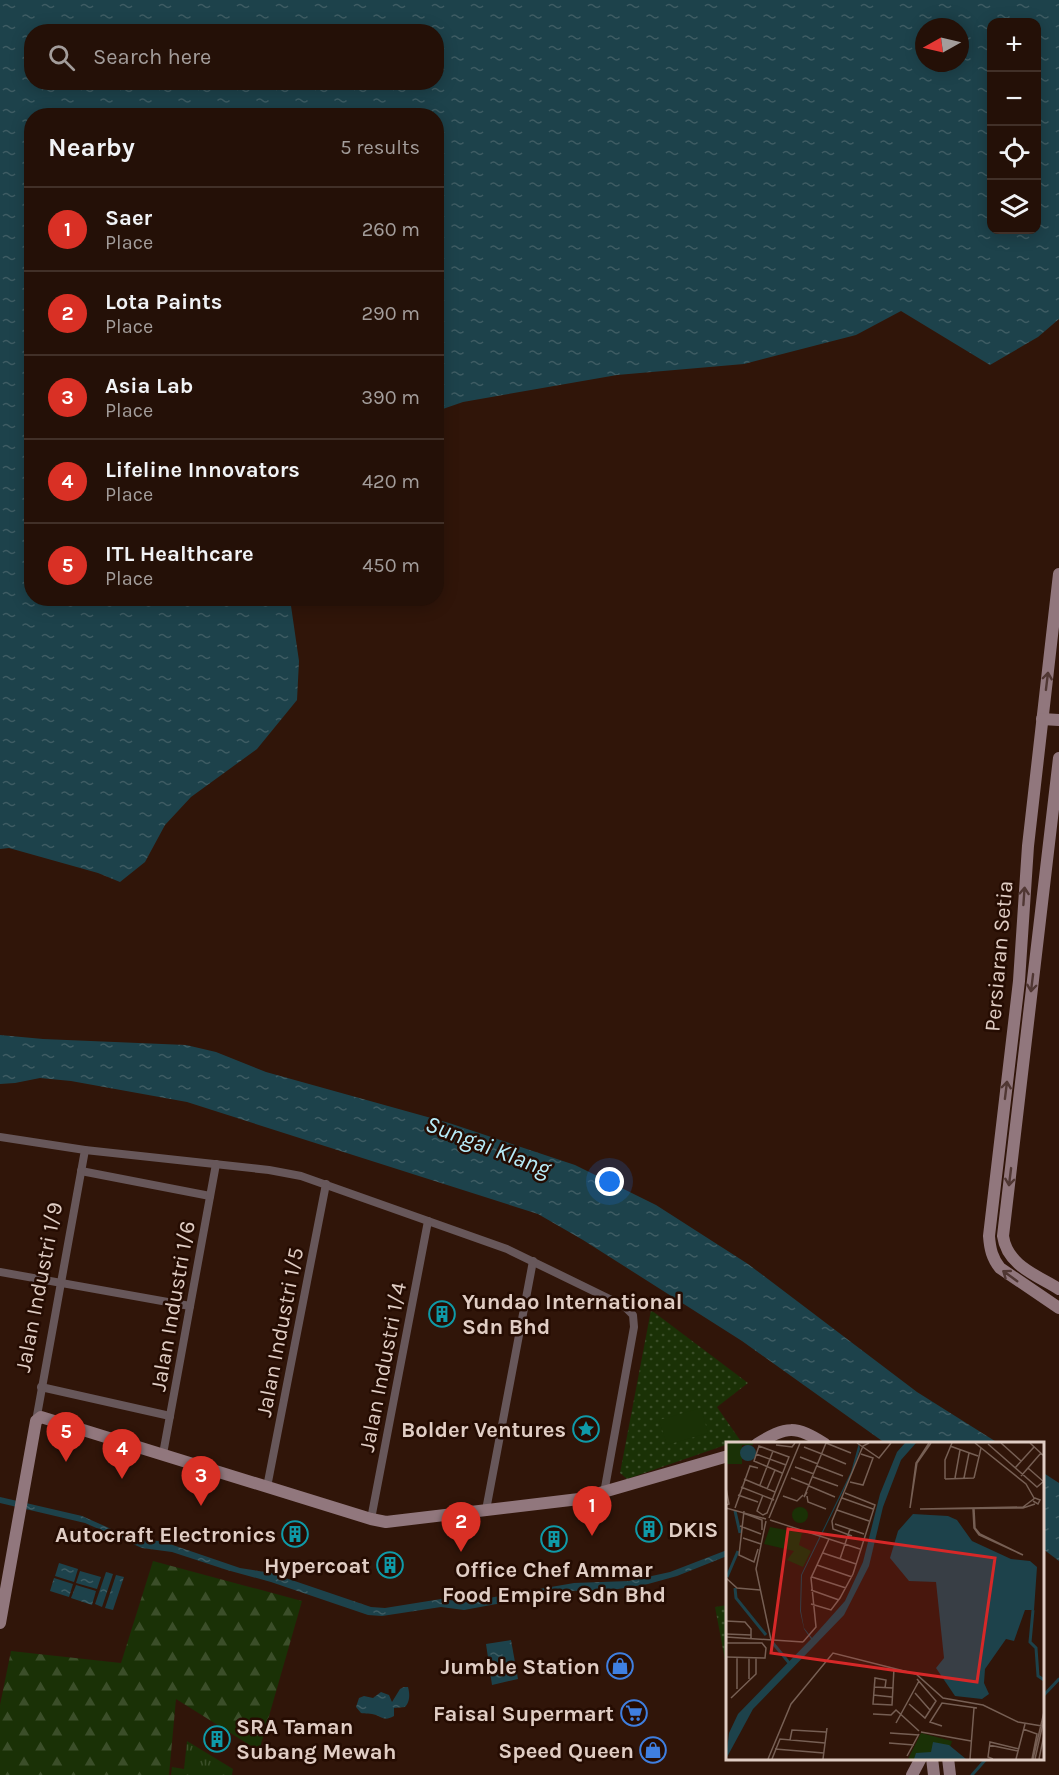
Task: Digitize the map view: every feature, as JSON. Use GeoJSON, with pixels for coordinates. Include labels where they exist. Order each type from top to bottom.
{"type":"FeatureCollection","features":[{"type":"Feature","properties":{"kind":"street","name":"Persiaran Setia"},"geometry":{"type":"LineString","coordinates":[[992,1254],[989,1236],[1018,981],[1024,886],[1059,574]]}},
{"type":"Feature","properties":{"kind":"street"},"geometry":{"type":"LineString","coordinates":[[1042,719],[1059,720]]}},
{"type":"Feature","properties":{"kind":"street","name":"Persiaran Setia"},"geometry":{"type":"LineString","coordinates":[[1006,1250],[1003,1236],[1059,758]]}},
{"type":"Feature","properties":{"kind":"street"},"geometry":{"type":"LineString","coordinates":[[0,1137],[85,1150],[269,1170],[301,1176],[507,1249],[624,1306],[633,1316],[634,1327],[604,1493]]}},
{"type":"Feature","properties":{"kind":"street","name":"Jalan Industri 1/9"},"geometry":{"type":"LineString","coordinates":[[0,1623],[85,1150]]}},
{"type":"Feature","properties":{"kind":"street","name":"Jalan Industri 1/6"},"geometry":{"type":"LineString","coordinates":[[163,1454],[216,1164]]}},
{"type":"Feature","properties":{"kind":"street"},"geometry":{"type":"LineString","coordinates":[[81,1172],[210,1196]]}},
{"type":"Feature","properties":{"kind":"street","name":"Jalan Industri 1/5"},"geometry":{"type":"LineString","coordinates":[[267,1487],[326,1184]]}},
{"type":"Feature","properties":{"kind":"street","name":"Jalan Industri 1/4"},"geometry":{"type":"LineString","coordinates":[[372,1520],[429,1221]]}},
{"type":"Feature","properties":{"kind":"street"},"geometry":{"type":"LineString","coordinates":[[1059,1289],[1018,1264],[1006,1250],[992,1254],[999,1268],[1059,1308]]}},
{"type":"Feature","properties":{"kind":"street"},"geometry":{"type":"LineString","coordinates":[[486,1510],[533,1261]]}},
{"type":"Feature","properties":{"kind":"street"},"geometry":{"type":"LineString","coordinates":[[0,1272],[190,1306]]}},
{"type":"Feature","properties":{"kind":"street"},"geometry":{"type":"LineString","coordinates":[[41,1387],[170,1416]]}},
{"type":"Feature","properties":{"kind":"street"},"geometry":{"type":"LineString","coordinates":[[36,1421],[43,1416],[372,1520],[386,1522],[579,1499],[726,1457]]}},
{"type":"Feature","properties":{"kind":"street"},"geometry":{"type":"LineString","coordinates":[[759,1442],[776,1432],[794,1429],[823,1442]]}},
{"type":"Feature","properties":{"kind":"street"},"geometry":{"type":"LineString","coordinates":[[912,1775],[920,1760]]}},
{"type":"Feature","properties":{"kind":"street"},"geometry":{"type":"LineString","coordinates":[[932,1760],[934,1775]]}},
{"type":"Feature","properties":{"kind":"street"},"geometry":{"type":"LineString","coordinates":[[948,1760],[950,1775]]}},
{"type":"Feature","properties":{"kind":"green space"},"geometry":{"type":"Polygon","coordinates":[[[651,1310],[748,1383],[717,1407],[740,1440],[726,1442],[726,1445],[627,1479],[620,1473],[651,1310]]]}},
{"type":"Feature","properties":{"kind":"green space"},"geometry":{"type":"Polygon","coordinates":[[[701,1408],[708,1433],[667,1445],[659,1420],[701,1408]]]}},
{"type":"Feature","properties":{"kind":"green space"},"geometry":{"type":"Polygon","coordinates":[[[153,1561],[302,1601],[259,1751],[176,1699],[169,1775],[0,1775],[0,1705],[11,1651],[121,1663],[153,1561]]]}},
{"type":"Feature","properties":{"kind":"green space"},"geometry":{"type":"Polygon","coordinates":[[[726,1605],[726,1665],[715,1607],[726,1605]]]}},
{"type":"Feature","properties":{"kind":"green space"},"geometry":{"type":"Polygon","coordinates":[[[187,1741],[233,1769],[232,1775],[171,1775],[172,1767],[184,1769],[187,1741]]]}},
{"type":"Feature","properties":{"kind":"water"},"geometry":{"type":"Polygon","coordinates":[[[0,0],[1059,0],[1059,319],[1038,337],[990,365],[901,311],[856,335],[744,364],[617,375],[463,402],[444,409],[444,108],[24,108],[24,606],[291,606],[299,661],[297,700],[257,749],[191,797],[165,825],[145,862],[120,882],[98,873],[9,848],[0,849],[0,0]]]}},
{"type":"Feature","properties":{"kind":"water","name":"Sungai Klang"},"geometry":{"type":"Polygon","coordinates":[[[0,1035],[186,1045],[216,1052],[266,1072],[449,1123],[575,1165],[656,1205],[748,1264],[917,1392],[996,1442],[884,1442],[742,1341],[538,1214],[187,1102],[71,1081],[40,1078],[0,1084],[0,1035]]]}},
{"type":"Feature","properties":{"kind":"water"},"geometry":{"type":"Polygon","coordinates":[[[1044,1473],[1059,1483],[1059,1561],[1044,1550],[1044,1473]]]}},
{"type":"Feature","properties":{"kind":"water"},"geometry":{"type":"Polygon","coordinates":[[[0,1497],[82,1516],[136,1540],[161,1541],[240,1568],[271,1573],[371,1607],[385,1608],[441,1599],[466,1602],[574,1583],[629,1581],[670,1572],[726,1550],[726,1556],[677,1576],[612,1590],[568,1591],[464,1610],[441,1607],[382,1616],[368,1615],[172,1552],[142,1548],[85,1523],[0,1503],[0,1497]]]}},
{"type":"Feature","properties":{"kind":"water"},"geometry":{"type":"Polygon","coordinates":[[[59,1563],[78,1569],[74,1582],[55,1576],[59,1563]]]}},
{"type":"Feature","properties":{"kind":"water"},"geometry":{"type":"Polygon","coordinates":[[[80,1571],[101,1577],[97,1589],[76,1583],[80,1571]]]}},
{"type":"Feature","properties":{"kind":"water"},"geometry":{"type":"Polygon","coordinates":[[[106,1572],[113,1574],[102,1607],[95,1604],[106,1572]]]}},
{"type":"Feature","properties":{"kind":"water"},"geometry":{"type":"Polygon","coordinates":[[[116,1575],[124,1577],[113,1610],[105,1608],[116,1575]]]}},
{"type":"Feature","properties":{"kind":"water"},"geometry":{"type":"Polygon","coordinates":[[[54,1578],[73,1584],[69,1597],[50,1591],[54,1578]]]}},
{"type":"Feature","properties":{"kind":"water"},"geometry":{"type":"Polygon","coordinates":[[[76,1585],[96,1591],[92,1605],[71,1598],[76,1585]]]}},
{"type":"Feature","properties":{"kind":"water"},"geometry":{"type":"Polygon","coordinates":[[[511,1640],[518,1679],[492,1685],[486,1644],[511,1640]]]}},
{"type":"Feature","properties":{"kind":"water"},"geometry":{"type":"Polygon","coordinates":[[[408,1687],[408,1703],[405,1707],[394,1708],[394,1716],[391,1718],[361,1713],[356,1707],[359,1698],[364,1696],[373,1698],[381,1692],[389,1695],[392,1702],[400,1689],[408,1687]]]}},
{"type":"Feature","properties":{"kind":"waterway"},"geometry":{"type":"LineString","coordinates":[[1044,1695],[1059,1679]]}},
{"type":"Feature","properties":{"kind":"waterway"},"geometry":{"type":"LineString","coordinates":[[972,1775],[985,1760]]}},
{"type":"Feature","properties":{"kind":"place","name":"Yundao International Sdn Bhd"},"geometry":{"type":"Point","coordinates":[442,1314]}},
{"type":"Feature","properties":{"kind":"place","name":"Bolder Ventures"},"geometry":{"type":"Point","coordinates":[586,1429]}},
{"type":"Feature","properties":{"kind":"place","name":"ITL Healthcare"},"geometry":{"type":"Point","coordinates":[66,1462]}},
{"type":"Feature","properties":{"kind":"place","name":"Lifeline Innovators"},"geometry":{"type":"Point","coordinates":[122,1479]}},
{"type":"Feature","properties":{"kind":"place","name":"Asia Lab"},"geometry":{"type":"Point","coordinates":[201,1506]}},
{"type":"Feature","properties":{"kind":"place","name":"DKIS"},"geometry":{"type":"Point","coordinates":[649,1529]}},
{"type":"Feature","properties":{"kind":"place","name":"Autocraft Electronics"},"geometry":{"type":"Point","coordinates":[295,1534]}},
{"type":"Feature","properties":{"kind":"place","name":"Saer"},"geometry":{"type":"Point","coordinates":[592,1536]}},
{"type":"Feature","properties":{"kind":"place","name":"Office Chef Ammar Food Empire Sdn Bhd"},"geometry":{"type":"Point","coordinates":[554,1539]}},
{"type":"Feature","properties":{"kind":"place","name":"Lota Paints"},"geometry":{"type":"Point","coordinates":[461,1552]}},
{"type":"Feature","properties":{"kind":"place","name":"Hypercoat"},"geometry":{"type":"Point","coordinates":[390,1565]}},
{"type":"Feature","properties":{"kind":"place","name":"Jumble Station"},"geometry":{"type":"Point","coordinates":[620,1666]}},
{"type":"Feature","properties":{"kind":"place","name":"Faisal Supermart"},"geometry":{"type":"Point","coordinates":[634,1713]}},
{"type":"Feature","properties":{"kind":"place","name":"SRA Taman Subang Mewah"},"geometry":{"type":"Point","coordinates":[217,1739]}},
{"type":"Feature","properties":{"kind":"place","name":"Speed Queen"},"geometry":{"type":"Point","coordinates":[653,1750]}}]}
